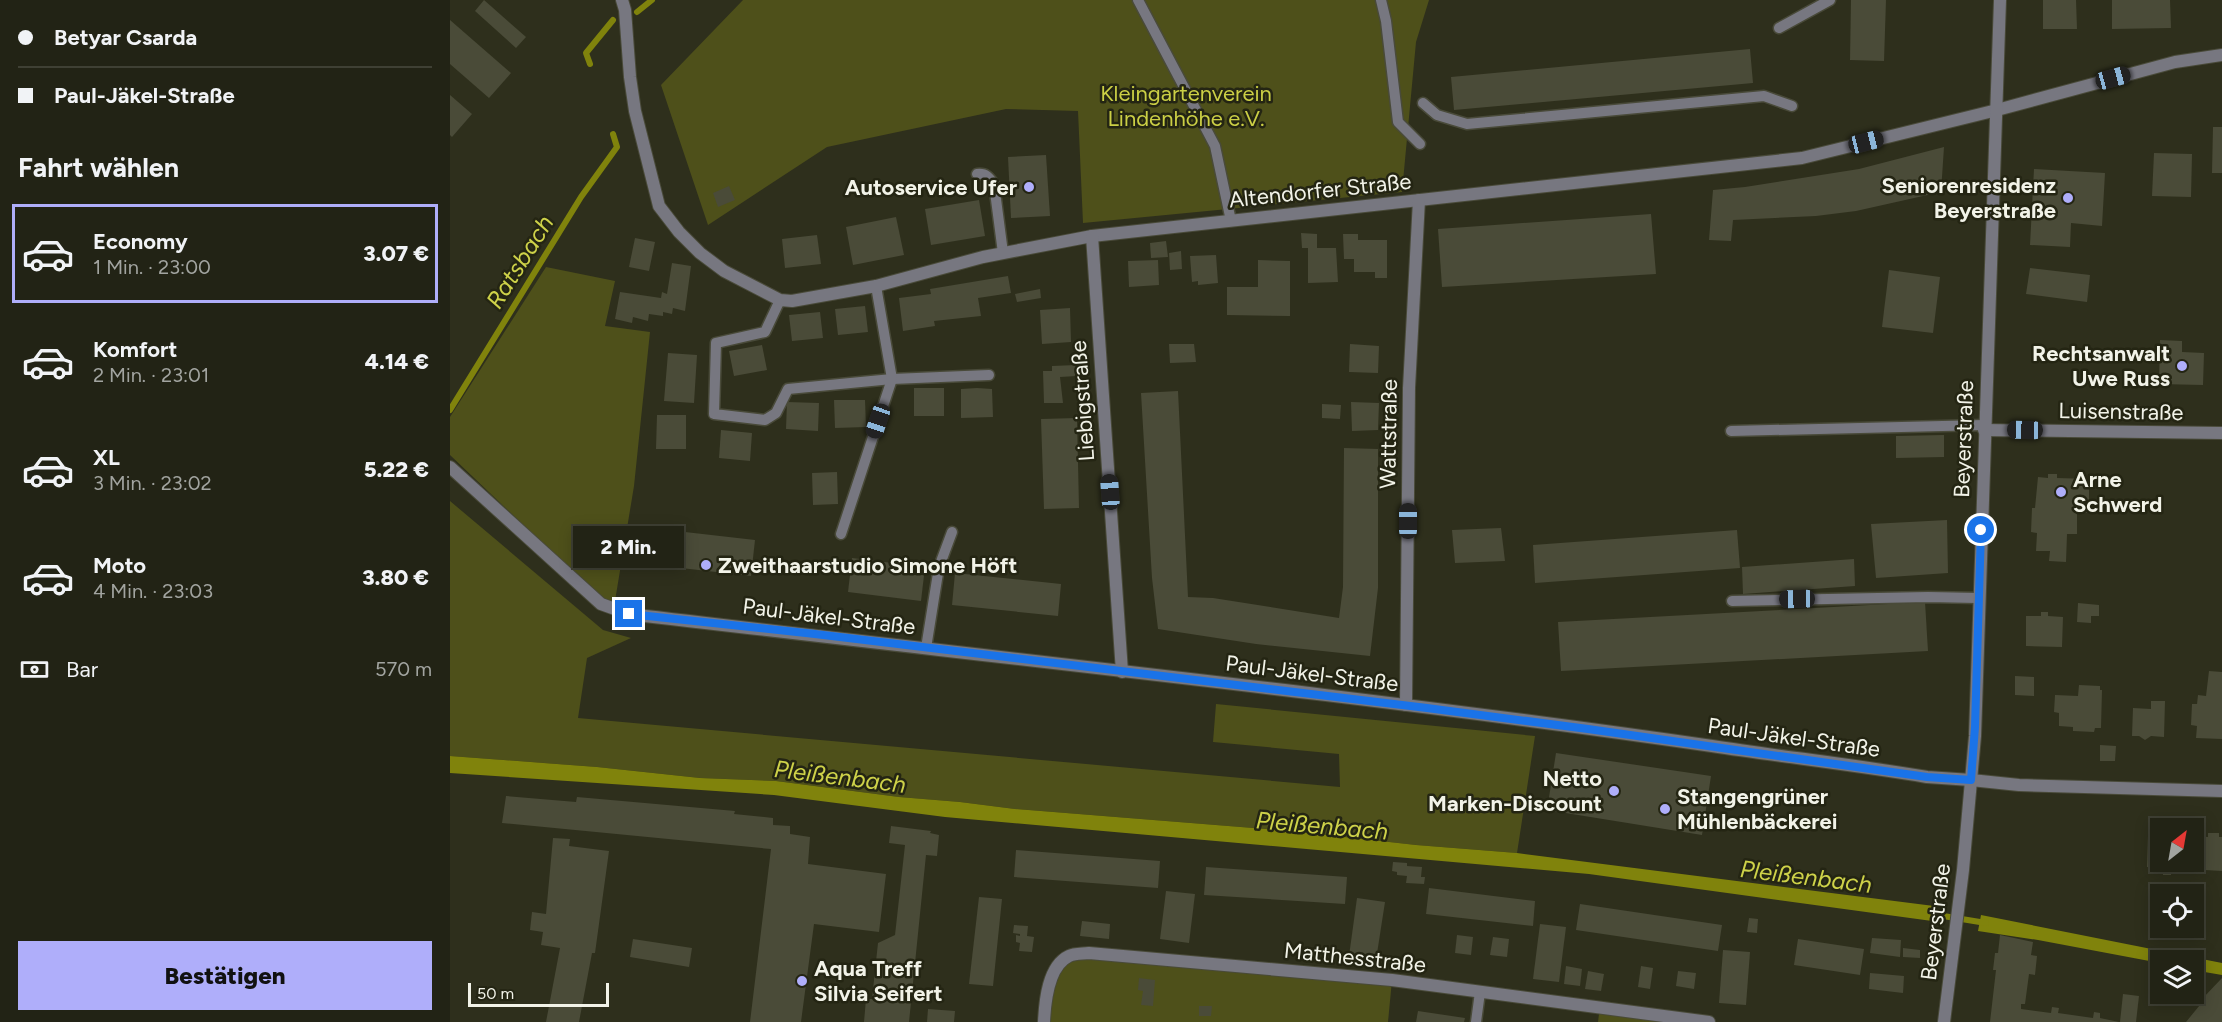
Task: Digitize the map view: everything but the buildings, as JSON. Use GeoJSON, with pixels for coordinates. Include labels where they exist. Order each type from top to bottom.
{"type":"FeatureCollection","features":[{"type":"Feature","properties":{"kind":"street"},"geometry":{"type":"LineString","coordinates":[[622,0],[625,10],[635,111],[659,206],[679,232],[700,253],[724,271],[780,300]]}},
{"type":"Feature","properties":{"kind":"street","name":"Beyerstraße"},"geometry":{"type":"LineString","coordinates":[[1944,1022],[1954,925],[1963,870],[1975,727],[2000,0]]}},
{"type":"Feature","properties":{"kind":"street","name":"Altendorfer Straße"},"geometry":{"type":"LineString","coordinates":[[780,300],[792,301],[876,286],[1003,253],[1092,236],[1802,158],[1997,110],[2175,62],[2222,56]]}},
{"type":"Feature","properties":{"kind":"street","name":"Wattstraße"},"geometry":{"type":"LineString","coordinates":[[1406,705],[1409,388],[1419,200]]}},
{"type":"Feature","properties":{"kind":"street","name":"Liebigstraße"},"geometry":{"type":"LineString","coordinates":[[1092,236],[1122,672]]}},
{"type":"Feature","properties":{"kind":"street","name":"Luisenstraße"},"geometry":{"type":"LineString","coordinates":[[1984,428],[2222,433]]}},
{"type":"Feature","properties":{"kind":"street","name":"Paul-Jäkel-Straße"},"geometry":{"type":"LineString","coordinates":[[450,466],[601,604],[629,614],[1406,705],[1927,777],[2019,785],[2222,791]]}},
{"type":"Feature","properties":{"kind":"street","name":"Matthesstraße"},"geometry":{"type":"LineString","coordinates":[[1044,1022],[1045,1002],[1051,980],[1059,964],[1070,955],[1089,953],[1392,980],[1643,1017],[1709,1022]]}},
{"type":"Feature","properties":{"kind":"lane"},"geometry":{"type":"LineString","coordinates":[[1138,0],[1215,146],[1231,221]]}},
{"type":"Feature","properties":{"kind":"lane"},"geometry":{"type":"LineString","coordinates":[[1381,0],[1386,21],[1398,122],[1420,144]]}},
{"type":"Feature","properties":{"kind":"lane"},"geometry":{"type":"LineString","coordinates":[[1779,28],[1830,0]]}},
{"type":"Feature","properties":{"kind":"lane"},"geometry":{"type":"LineString","coordinates":[[1422,103],[1437,115],[1467,124],[1764,96],[1792,106]]}},
{"type":"Feature","properties":{"kind":"lane"},"geometry":{"type":"LineString","coordinates":[[977,174],[982,173],[989,177],[994,184],[1003,253]]}},
{"type":"Feature","properties":{"kind":"lane"},"geometry":{"type":"LineString","coordinates":[[841,534],[892,379],[876,286]]}},
{"type":"Feature","properties":{"kind":"lane"},"geometry":{"type":"LineString","coordinates":[[780,300],[765,332],[716,343],[714,414],[765,420],[776,413],[788,389],[892,379],[989,375]]}},
{"type":"Feature","properties":{"kind":"lane"},"geometry":{"type":"LineString","coordinates":[[1731,431],[1984,428]]}},
{"type":"Feature","properties":{"kind":"lane"},"geometry":{"type":"LineString","coordinates":[[926,648],[939,567],[952,532]]}},
{"type":"Feature","properties":{"kind":"lane"},"geometry":{"type":"LineString","coordinates":[[1732,601],[1978,598]]}},
{"type":"Feature","properties":{"kind":"lane"},"geometry":{"type":"LineString","coordinates":[[1476,1022],[1480,992]]}},
{"type":"Feature","properties":{"kind":"green space","name":"Kleingartenverein Lindenhöhe e.V."},"geometry":{"type":"Polygon","coordinates":[[[743,0],[1429,0],[1416,42],[1402,192],[1083,223],[1078,111],[1006,109],[827,147],[708,225],[661,85],[743,0]]]}},
{"type":"Feature","properties":{"kind":"green space"},"geometry":{"type":"Polygon","coordinates":[[[546,267],[615,281],[605,326],[650,332],[634,486],[614,607],[580,579],[450,455],[450,417],[546,267]]]}},
{"type":"Feature","properties":{"kind":"green space"},"geometry":{"type":"Polygon","coordinates":[[[450,501],[603,630],[631,638],[587,658],[578,718],[1340,787],[1339,754],[1213,742],[1216,704],[1535,736],[1517,853],[1416,845],[1291,831],[1015,809],[776,781],[700,778],[597,767],[450,756],[450,501]]]}},
{"type":"Feature","properties":{"kind":"green space"},"geometry":{"type":"Polygon","coordinates":[[[1070,955],[1392,980],[1388,1022],[1044,1022],[1051,980],[1070,955]]]}},
{"type":"Feature","properties":{"kind":"green space"},"geometry":{"type":"Polygon","coordinates":[[[1600,1006],[1709,1022],[1598,1022],[1600,1006]]]}},
{"type":"Feature","properties":{"kind":"shaded area"},"geometry":{"type":"Polygon","coordinates":[[[450,756],[597,767],[700,778],[776,781],[1015,809],[1291,831],[1416,845],[1517,853],[1934,906],[1932,921],[1589,874],[945,817],[774,795],[450,773],[450,756]]]}},
{"type":"Feature","properties":{"kind":"shaded area"},"geometry":{"type":"Polygon","coordinates":[[[1981,915],[2157,950],[2150,950],[2150,961],[1978,931],[1981,915]]]}},
{"type":"Feature","properties":{"kind":"shaded area"},"geometry":{"type":"Polygon","coordinates":[[[2204,959],[2222,963],[2222,975],[2204,972],[2204,959]]]}},
{"type":"Feature","properties":{"kind":"waterway","name":"Ratsbach"},"geometry":{"type":"LineString","coordinates":[[637,12],[652,0]]}},
{"type":"Feature","properties":{"kind":"waterway","name":"Ratsbach"},"geometry":{"type":"LineString","coordinates":[[590,64],[586,53],[613,20]]}},
{"type":"Feature","properties":{"kind":"waterway","name":"Ratsbach"},"geometry":{"type":"LineString","coordinates":[[450,410],[581,197],[617,147],[613,134]]}},
{"type":"Feature","properties":{"kind":"waterway","name":"Pleißenbach"},"geometry":{"type":"LineString","coordinates":[[1925,913],[1986,923]]}},
{"type":"Feature","properties":{"kind":"place","name":"Autoservice Ufer"},"geometry":{"type":"Point","coordinates":[1029,187]}},
{"type":"Feature","properties":{"kind":"place","name":"Seniorenresidenz Beyerstraße"},"geometry":{"type":"Point","coordinates":[2068,198]}},
{"type":"Feature","properties":{"kind":"place","name":"Rechtsanwalt Uwe Russ"},"geometry":{"type":"Point","coordinates":[2182,366]}},
{"type":"Feature","properties":{"kind":"place","name":"Arne Schwerd"},"geometry":{"type":"Point","coordinates":[2061,492]}},
{"type":"Feature","properties":{"kind":"place","name":"Zweithaarstudio Simone Höft"},"geometry":{"type":"Point","coordinates":[706,565]}},
{"type":"Feature","properties":{"kind":"place","name":"Netto Marken-Discount"},"geometry":{"type":"Point","coordinates":[1614,791]}},
{"type":"Feature","properties":{"kind":"place","name":"Stangengrüner Mühlenbäckerei"},"geometry":{"type":"Point","coordinates":[1665,809]}},
{"type":"Feature","properties":{"kind":"place","name":"Aqua Treff Silvia Seifert"},"geometry":{"type":"Point","coordinates":[802,981]}},
{"type":"Feature","properties":{"kind":"route"},"geometry":{"type":"LineString","coordinates":[[629,614],[1406,705],[1927,777],[1971,780],[1975,727],[1981,530]]}}]}
